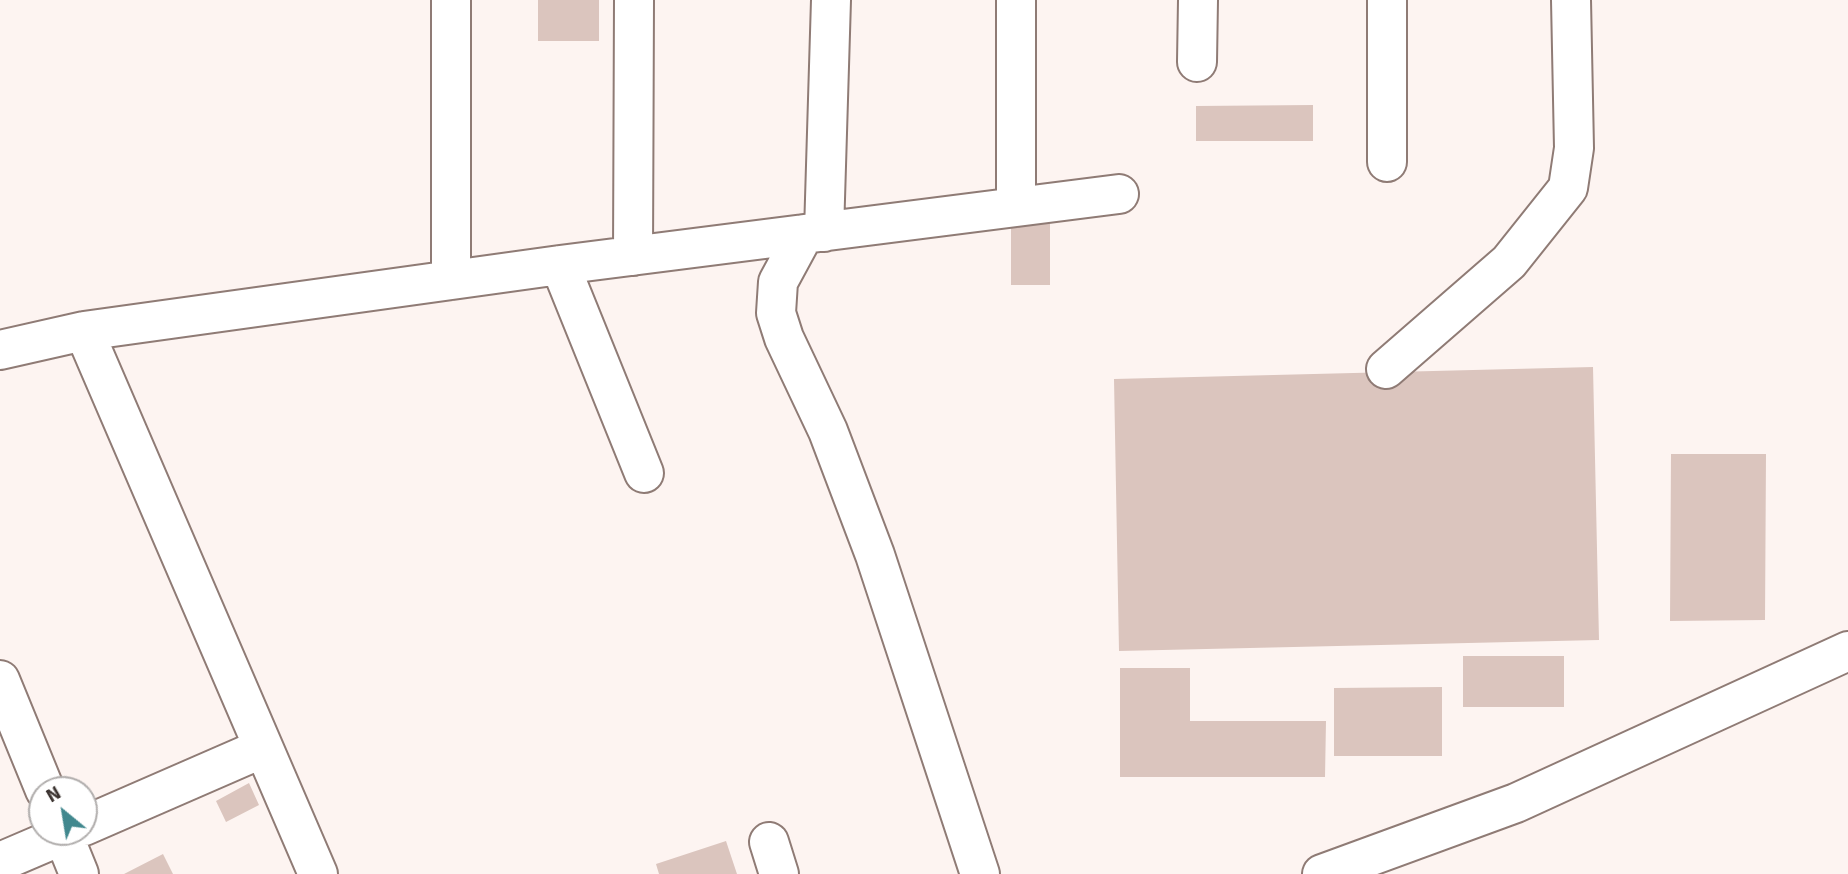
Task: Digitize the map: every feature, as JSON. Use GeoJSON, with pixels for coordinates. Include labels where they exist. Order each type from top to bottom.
{"type":"FeatureCollection","features":[{"type":"Feature","properties":{"kind":"street"},"geometry":{"type":"LineString","coordinates":[[451,0],[451,280]]}},
{"type":"Feature","properties":{"kind":"street"},"geometry":{"type":"LineString","coordinates":[[634,0],[634,256]]}},
{"type":"Feature","properties":{"kind":"street"},"geometry":{"type":"LineString","coordinates":[[831,0],[814,233],[778,282],[776,313],[783,338],[828,431],[875,555],[980,874]]}},
{"type":"Feature","properties":{"kind":"street"},"geometry":{"type":"LineString","coordinates":[[1016,0],[1016,207]]}},
{"type":"Feature","properties":{"kind":"street"},"geometry":{"type":"LineString","coordinates":[[1197,62],[1198,0]]}},
{"type":"Feature","properties":{"kind":"street"},"geometry":{"type":"LineString","coordinates":[[1387,0],[1388,162]]}},
{"type":"Feature","properties":{"kind":"street"},"geometry":{"type":"LineString","coordinates":[[1386,369],[1509,262],[1568,188],[1574,148],[1570,0]]}},
{"type":"Feature","properties":{"kind":"street"},"geometry":{"type":"LineString","coordinates":[[0,350],[84,331],[560,265],[1119,194]]}},
{"type":"Feature","properties":{"kind":"street"},"geometry":{"type":"LineString","coordinates":[[560,265],[644,473]]}},
{"type":"Feature","properties":{"kind":"street"},"geometry":{"type":"LineString","coordinates":[[84,331],[318,874]]}},
{"type":"Feature","properties":{"kind":"street"},"geometry":{"type":"LineString","coordinates":[[1322,874],[1516,803],[1848,651]]}},
{"type":"Feature","properties":{"kind":"street"},"geometry":{"type":"LineString","coordinates":[[0,680],[39,776]]}},
{"type":"Feature","properties":{"kind":"street"},"geometry":{"type":"LineString","coordinates":[[98,819],[263,748]]}},
{"type":"Feature","properties":{"kind":"street"},"geometry":{"type":"LineString","coordinates":[[0,862],[36,846]]}},
{"type":"Feature","properties":{"kind":"street"},"geometry":{"type":"LineString","coordinates":[[73,846],[79,874]]}},
{"type":"Feature","properties":{"kind":"building"},"geometry":{"type":"Polygon","coordinates":[[[538,0],[599,0],[599,41],[538,41],[538,0]]]}},
{"type":"Feature","properties":{"kind":"building"},"geometry":{"type":"Polygon","coordinates":[[[1313,105],[1313,141],[1196,141],[1196,106],[1313,105]]]}},
{"type":"Feature","properties":{"kind":"building"},"geometry":{"type":"Polygon","coordinates":[[[1050,214],[1050,285],[1011,285],[1011,215],[1050,214]]]}},
{"type":"Feature","properties":{"kind":"building"},"geometry":{"type":"Polygon","coordinates":[[[1593,367],[1599,640],[1119,651],[1114,379],[1593,367]]]}},
{"type":"Feature","properties":{"kind":"building"},"geometry":{"type":"Polygon","coordinates":[[[1671,454],[1766,454],[1765,620],[1670,621],[1671,454]]]}},
{"type":"Feature","properties":{"kind":"building"},"geometry":{"type":"Polygon","coordinates":[[[1463,656],[1564,656],[1564,707],[1463,707],[1463,656]]]}},
{"type":"Feature","properties":{"kind":"building"},"geometry":{"type":"Polygon","coordinates":[[[1120,668],[1190,668],[1190,721],[1326,721],[1325,777],[1120,777],[1120,668]]]}},
{"type":"Feature","properties":{"kind":"building"},"geometry":{"type":"Polygon","coordinates":[[[1442,687],[1442,756],[1334,756],[1334,688],[1442,687]]]}},
{"type":"Feature","properties":{"kind":"building"},"geometry":{"type":"Polygon","coordinates":[[[249,783],[259,805],[226,822],[216,801],[249,783]]]}},
{"type":"Feature","properties":{"kind":"building"},"geometry":{"type":"Polygon","coordinates":[[[726,841],[737,874],[659,874],[656,864],[726,841]]]}},
{"type":"Feature","properties":{"kind":"building"},"geometry":{"type":"Polygon","coordinates":[[[163,854],[173,874],[124,874],[163,854]]]}}]}
